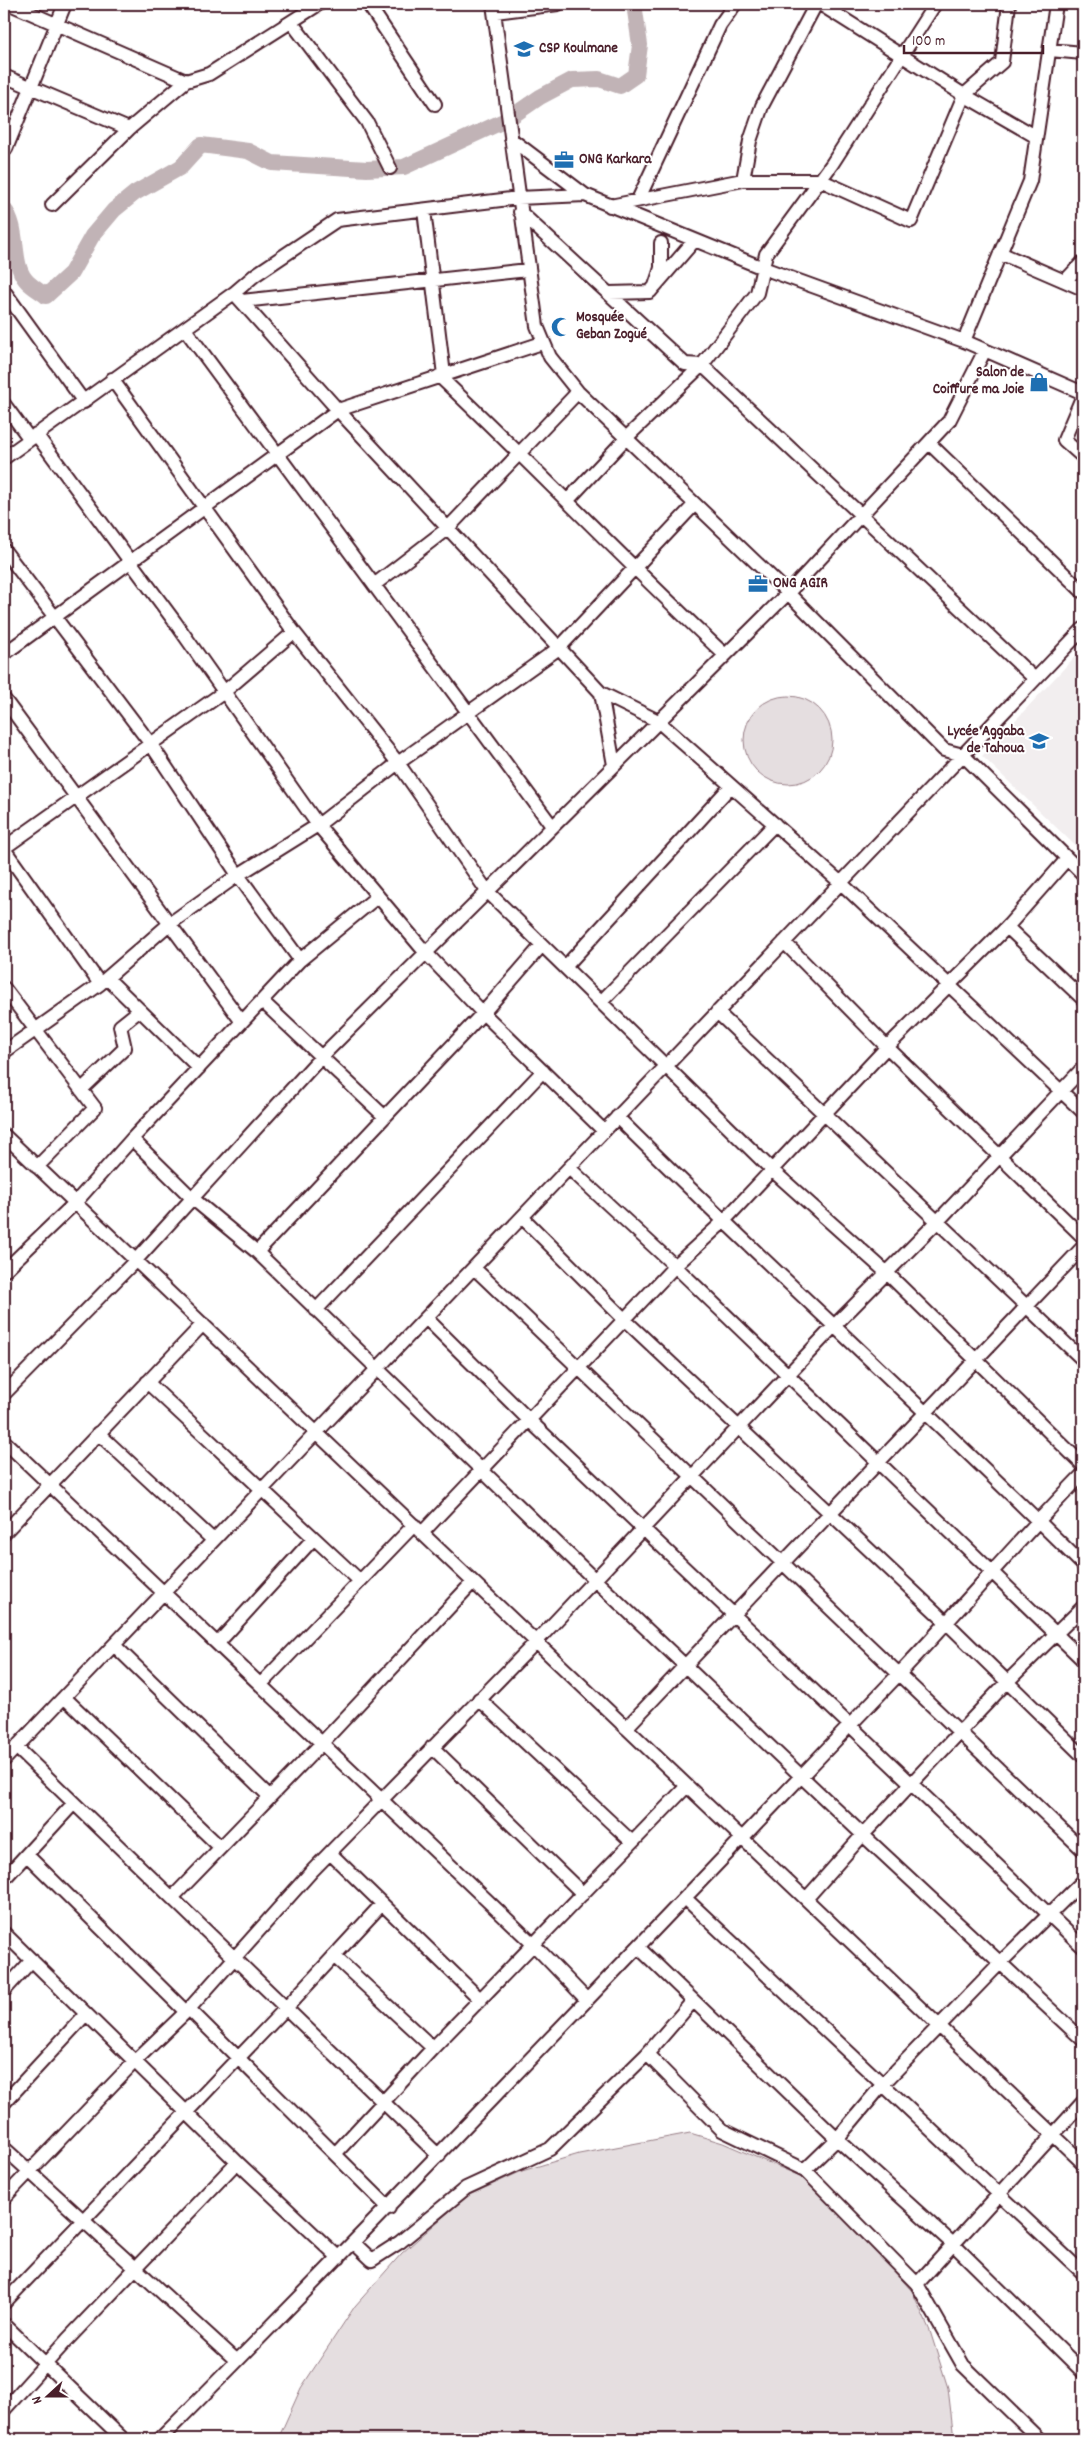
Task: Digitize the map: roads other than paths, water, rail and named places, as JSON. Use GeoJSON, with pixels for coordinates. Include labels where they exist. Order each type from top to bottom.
{"type":"FeatureCollection","features":[{"type":"Feature","properties":{"kind":"street"},"geometry":{"type":"LineString","coordinates":[[10,4],[186,81]]}},
{"type":"Feature","properties":{"kind":"street"},"geometry":{"type":"LineString","coordinates":[[6,149],[30,86],[65,4]]}},
{"type":"Feature","properties":{"kind":"street"},"geometry":{"type":"LineString","coordinates":[[52,205],[130,129],[186,81],[209,74],[292,23],[319,4]]}},
{"type":"Feature","properties":{"kind":"street"},"geometry":{"type":"LineString","coordinates":[[368,4],[435,104]]}},
{"type":"Feature","properties":{"kind":"street"},"geometry":{"type":"LineString","coordinates":[[558,4],[494,8],[528,270],[537,326],[542,343],[550,358],[578,392],[788,593],[944,750],[963,755],[1083,874]]}},
{"type":"Feature","properties":{"kind":"street"},"geometry":{"type":"LineString","coordinates":[[638,200],[720,25],[734,4]]}},
{"type":"Feature","properties":{"kind":"street"},"geometry":{"type":"LineString","coordinates":[[743,180],[750,141],[762,106],[818,4],[964,95],[1035,136]]}},
{"type":"Feature","properties":{"kind":"street"},"geometry":{"type":"LineString","coordinates":[[568,500],[626,438],[702,365],[757,293],[766,254],[820,180],[935,4]]}},
{"type":"Feature","properties":{"kind":"street"},"geometry":{"type":"LineString","coordinates":[[610,206],[743,180],[820,180],[911,221],[964,95],[1002,62],[1010,4]]}},
{"type":"Feature","properties":{"kind":"street"},"geometry":{"type":"LineString","coordinates":[[964,341],[1030,181],[1035,136],[1056,4]]}},
{"type":"Feature","properties":{"kind":"street"},"geometry":{"type":"LineString","coordinates":[[292,23],[367,122],[390,168]]}},
{"type":"Feature","properties":{"kind":"street"},"geometry":{"type":"LineString","coordinates":[[1050,50],[1083,53]]}},
{"type":"Feature","properties":{"kind":"street"},"geometry":{"type":"LineString","coordinates":[[4,76],[130,129]]}},
{"type":"Feature","properties":{"kind":"street"},"geometry":{"type":"LineString","coordinates":[[511,139],[585,195],[763,268],[964,341],[1083,394],[1064,440],[1083,457]]}},
{"type":"Feature","properties":{"kind":"street"},"geometry":{"type":"LineString","coordinates":[[4,458],[84,402],[112,379],[185,329],[238,297],[255,275],[337,220],[518,198],[585,195]]}},
{"type":"Feature","properties":{"kind":"street"},"geometry":{"type":"LineString","coordinates":[[424,210],[441,376],[568,500],[634,569],[725,655]]}},
{"type":"Feature","properties":{"kind":"street"},"geometry":{"type":"LineString","coordinates":[[520,212],[685,364],[702,365],[1035,679]]}},
{"type":"Feature","properties":{"kind":"street"},"geometry":{"type":"LineString","coordinates":[[608,293],[650,292],[694,241]]}},
{"type":"Feature","properties":{"kind":"street"},"geometry":{"type":"LineString","coordinates":[[655,286],[662,268],[661,243]]}},
{"type":"Feature","properties":{"kind":"street"},"geometry":{"type":"LineString","coordinates":[[1000,253],[1083,289]]}},
{"type":"Feature","properties":{"kind":"street"},"geometry":{"type":"LineString","coordinates":[[1065,281],[1083,262]]}},
{"type":"Feature","properties":{"kind":"street"},"geometry":{"type":"LineString","coordinates":[[238,297],[528,270]]}},
{"type":"Feature","properties":{"kind":"street"},"geometry":{"type":"LineString","coordinates":[[4,291],[84,402]]}},
{"type":"Feature","properties":{"kind":"street"},"geometry":{"type":"LineString","coordinates":[[238,297],[338,410],[601,693],[658,722],[841,883],[1083,1112]]}},
{"type":"Feature","properties":{"kind":"street"},"geometry":{"type":"LineString","coordinates":[[185,329],[552,826]]}},
{"type":"Feature","properties":{"kind":"street"},"geometry":{"type":"LineString","coordinates":[[4,654],[338,410],[542,343]]}},
{"type":"Feature","properties":{"kind":"street"},"geometry":{"type":"LineString","coordinates":[[4,1394],[136,1260],[322,1057],[425,952],[788,593],[861,516],[949,421],[985,350]]}},
{"type":"Feature","properties":{"kind":"street"},"geometry":{"type":"LineString","coordinates":[[112,379],[294,632],[398,763],[487,891],[772,1170],[886,1272],[1083,1465]]}},
{"type":"Feature","properties":{"kind":"street"},"geometry":{"type":"LineString","coordinates":[[374,585],[448,528],[578,392]]}},
{"type":"Feature","properties":{"kind":"street"},"geometry":{"type":"LineString","coordinates":[[4,404],[33,436],[175,622],[318,825],[425,952],[482,1013],[604,1131]]}},
{"type":"Feature","properties":{"kind":"street"},"geometry":{"type":"LineString","coordinates":[[929,443],[1083,592]]}},
{"type":"Feature","properties":{"kind":"street"},"geometry":{"type":"LineString","coordinates":[[4,1052],[103,981],[168,925],[238,875],[318,825],[398,763],[559,648],[695,504]]}},
{"type":"Feature","properties":{"kind":"street"},"geometry":{"type":"LineString","coordinates":[[4,550],[150,743],[238,875],[300,960]]}},
{"type":"Feature","properties":{"kind":"street"},"geometry":{"type":"LineString","coordinates":[[4,1760],[1083,629]]}},
{"type":"Feature","properties":{"kind":"street"},"geometry":{"type":"LineString","coordinates":[[199,1068],[140,1010],[103,981],[4,849],[74,797],[224,692],[294,632]]}},
{"type":"Feature","properties":{"kind":"street"},"geometry":{"type":"LineString","coordinates":[[601,693],[614,765]]}},
{"type":"Feature","properties":{"kind":"street"},"geometry":{"type":"LineString","coordinates":[[4,699],[168,925],[242,1022]]}},
{"type":"Feature","properties":{"kind":"street"},"geometry":{"type":"LineString","coordinates":[[565,967],[731,786]]}},
{"type":"Feature","properties":{"kind":"street"},"geometry":{"type":"LineString","coordinates":[[601,1002],[775,824]]}},
{"type":"Feature","properties":{"kind":"street"},"geometry":{"type":"LineString","coordinates":[[261,1684],[360,1581],[482,1470],[530,1421],[675,1266],[723,1222],[887,1046],[1006,927],[1067,859]]}},
{"type":"Feature","properties":{"kind":"street"},"geometry":{"type":"LineString","coordinates":[[5,1266],[76,1203],[132,1139],[300,960],[378,896]]}},
{"type":"Feature","properties":{"kind":"street"},"geometry":{"type":"LineString","coordinates":[[1006,927],[1083,999]]}},
{"type":"Feature","properties":{"kind":"street"},"geometry":{"type":"LineString","coordinates":[[784,942],[887,1046],[1083,1237]]}},
{"type":"Feature","properties":{"kind":"street"},"geometry":{"type":"LineString","coordinates":[[257,1252],[482,1013],[542,945]]}},
{"type":"Feature","properties":{"kind":"street"},"geometry":{"type":"LineString","coordinates":[[4,988],[95,1108],[37,1166]]}},
{"type":"Feature","properties":{"kind":"street"},"geometry":{"type":"LineString","coordinates":[[262,1001],[384,1117]]}},
{"type":"Feature","properties":{"kind":"street"},"geometry":{"type":"LineString","coordinates":[[81,1090],[125,1048],[120,1026],[140,1010]]}},
{"type":"Feature","properties":{"kind":"street"},"geometry":{"type":"LineString","coordinates":[[718,1012],[1083,1360]]}},
{"type":"Feature","properties":{"kind":"street"},"geometry":{"type":"LineString","coordinates":[[4,2198],[136,2060],[187,2010],[330,1853],[536,1642],[739,1429],[835,1325],[938,1222],[1083,1068]]}},
{"type":"Feature","properties":{"kind":"street"},"geometry":{"type":"LineString","coordinates":[[316,1310],[543,1071]]}},
{"type":"Feature","properties":{"kind":"street"},"geometry":{"type":"LineString","coordinates":[[617,1117],[723,1222],[835,1325],[1083,1565]]}},
{"type":"Feature","properties":{"kind":"street"},"geometry":{"type":"LineString","coordinates":[[4,1135],[1083,2164]]}},
{"type":"Feature","properties":{"kind":"street"},"geometry":{"type":"LineString","coordinates":[[132,1139],[192,1198],[257,1252],[595,1580],[863,1835],[1083,2040]]}},
{"type":"Feature","properties":{"kind":"street"},"geometry":{"type":"LineString","coordinates":[[568,1168],[675,1266],[1083,1660]]}},
{"type":"Feature","properties":{"kind":"street"},"geometry":{"type":"LineString","coordinates":[[522,1217],[739,1429],[947,1623],[1006,1683],[1083,1756]]}},
{"type":"Feature","properties":{"kind":"street"},"geometry":{"type":"LineString","coordinates":[[626,1728],[734,1616],[829,1512],[1083,1247]]}},
{"type":"Feature","properties":{"kind":"street"},"geometry":{"type":"LineString","coordinates":[[474,1268],[1083,1850]]}},
{"type":"Feature","properties":{"kind":"street"},"geometry":{"type":"LineString","coordinates":[[426,1318],[530,1421],[1083,1947]]}},
{"type":"Feature","properties":{"kind":"street"},"geometry":{"type":"LineString","coordinates":[[4,1534],[203,1324]]}},
{"type":"Feature","properties":{"kind":"street"},"geometry":{"type":"LineString","coordinates":[[147,1382],[360,1581]]}},
{"type":"Feature","properties":{"kind":"street"},"geometry":{"type":"LineString","coordinates":[[98,1433],[213,1540]]}},
{"type":"Feature","properties":{"kind":"street"},"geometry":{"type":"LineString","coordinates":[[4,1441],[261,1684],[380,1801],[534,1945],[588,2000]]}},
{"type":"Feature","properties":{"kind":"street"},"geometry":{"type":"LineString","coordinates":[[160,2439],[439,2156],[947,1623],[1038,1520],[1083,1474]]}},
{"type":"Feature","properties":{"kind":"street"},"geometry":{"type":"LineString","coordinates":[[218,1643],[313,1538]]}},
{"type":"Feature","properties":{"kind":"street"},"geometry":{"type":"LineString","coordinates":[[172,1898],[321,1744],[473,1582]]}},
{"type":"Feature","properties":{"kind":"street"},"geometry":{"type":"LineString","coordinates":[[806,1899],[863,1835],[1006,1683],[1057,1635],[1083,1607]]}},
{"type":"Feature","properties":{"kind":"street"},"geometry":{"type":"LineString","coordinates":[[114,1645],[269,1796]]}},
{"type":"Feature","properties":{"kind":"street"},"geometry":{"type":"LineString","coordinates":[[64,1697],[220,1847]]}},
{"type":"Feature","properties":{"kind":"street"},"geometry":{"type":"LineString","coordinates":[[479,1699],[632,1842]]}},
{"type":"Feature","properties":{"kind":"street"},"geometry":{"type":"LineString","coordinates":[[16,1747],[439,2156]]}},
{"type":"Feature","properties":{"kind":"street"},"geometry":{"type":"LineString","coordinates":[[432,1747],[583,1894]]}},
{"type":"Feature","properties":{"kind":"street"},"geometry":{"type":"LineString","coordinates":[[335,2154],[433,2048],[687,1786]]}},
{"type":"Feature","properties":{"kind":"street"},"geometry":{"type":"LineString","coordinates":[[4,1879],[74,1803]]}},
{"type":"Feature","properties":{"kind":"street"},"geometry":{"type":"LineString","coordinates":[[330,1853],[481,2000]]}},
{"type":"Feature","properties":{"kind":"street"},"geometry":{"type":"LineString","coordinates":[[27,1855],[238,2058],[389,2208]]}},
{"type":"Feature","properties":{"kind":"street"},"geometry":{"type":"LineString","coordinates":[[805,2170],[837,2139],[883,2084],[1000,1963],[1050,1916],[1083,1881]]}},
{"type":"Feature","properties":{"kind":"street"},"geometry":{"type":"LineString","coordinates":[[685,1898],[1083,2273]]}},
{"type":"Feature","properties":{"kind":"street"},"geometry":{"type":"LineString","coordinates":[[4,2303],[188,2112],[382,1904]]}},
{"type":"Feature","properties":{"kind":"street"},"geometry":{"type":"LineString","coordinates":[[4,1933],[86,2014],[136,2060],[237,2162],[339,2258]]}},
{"type":"Feature","properties":{"kind":"street"},"geometry":{"type":"LineString","coordinates":[[638,1947],[692,2002],[952,2244],[1082,2369]]}},
{"type":"Feature","properties":{"kind":"street"},"geometry":{"type":"LineString","coordinates":[[334,1956],[433,2048]]}},
{"type":"Feature","properties":{"kind":"street"},"geometry":{"type":"LineString","coordinates":[[4,1991],[32,1960]]}},
{"type":"Feature","properties":{"kind":"street"},"geometry":{"type":"LineString","coordinates":[[354,2242],[372,2260],[400,2242],[466,2188],[550,2149],[647,2054],[692,2002]]}},
{"type":"Feature","properties":{"kind":"street"},"geometry":{"type":"LineString","coordinates":[[4,2103],[86,2014]]}},
{"type":"Feature","properties":{"kind":"street"},"geometry":{"type":"LineString","coordinates":[[647,2054],[722,2130],[805,2170],[917,2284],[963,2365],[1039,2439]]}},
{"type":"Feature","properties":{"kind":"street"},"geometry":{"type":"LineString","coordinates":[[917,2284],[1083,2102]]}},
{"type":"Feature","properties":{"kind":"street"},"geometry":{"type":"LineString","coordinates":[[4,2148],[237,2361]]}},
{"type":"Feature","properties":{"kind":"street"},"geometry":{"type":"LineString","coordinates":[[4,2410],[135,2268],[237,2162]]}},
{"type":"Feature","properties":{"kind":"street"},"geometry":{"type":"LineString","coordinates":[[4,2324],[122,2439]]}},
{"type":"Feature","properties":{"kind":"waterway"},"geometry":{"type":"LineString","coordinates":[[4,209],[12,225],[21,272],[30,284],[46,296],[71,273],[92,236],[114,210],[135,193],[181,167],[201,145],[248,151],[272,163],[367,169],[404,167],[508,119],[540,97],[572,80],[599,79],[620,86],[636,75],[640,45],[634,4]]}},
{"type":"Feature","properties":{"kind":"place","name":"CSP Koulmane"},"geometry":{"type":"Point","coordinates":[524,49]}},
{"type":"Feature","properties":{"kind":"place","name":"ONG Karkara"},"geometry":{"type":"Point","coordinates":[564,160]}},
{"type":"Feature","properties":{"kind":"place","name":"Mosquée Geban Zogué"},"geometry":{"type":"Point","coordinates":[561,327]}},
{"type":"Feature","properties":{"kind":"place","name":"Salon de Coiffure ma Joie"},"geometry":{"type":"Point","coordinates":[1039,382]}},
{"type":"Feature","properties":{"kind":"place","name":"ONG AGIR"},"geometry":{"type":"Point","coordinates":[758,584]}},
{"type":"Feature","properties":{"kind":"place","name":"Lycée Aggaba de Tahoua"},"geometry":{"type":"Point","coordinates":[1039,741]}}]}
